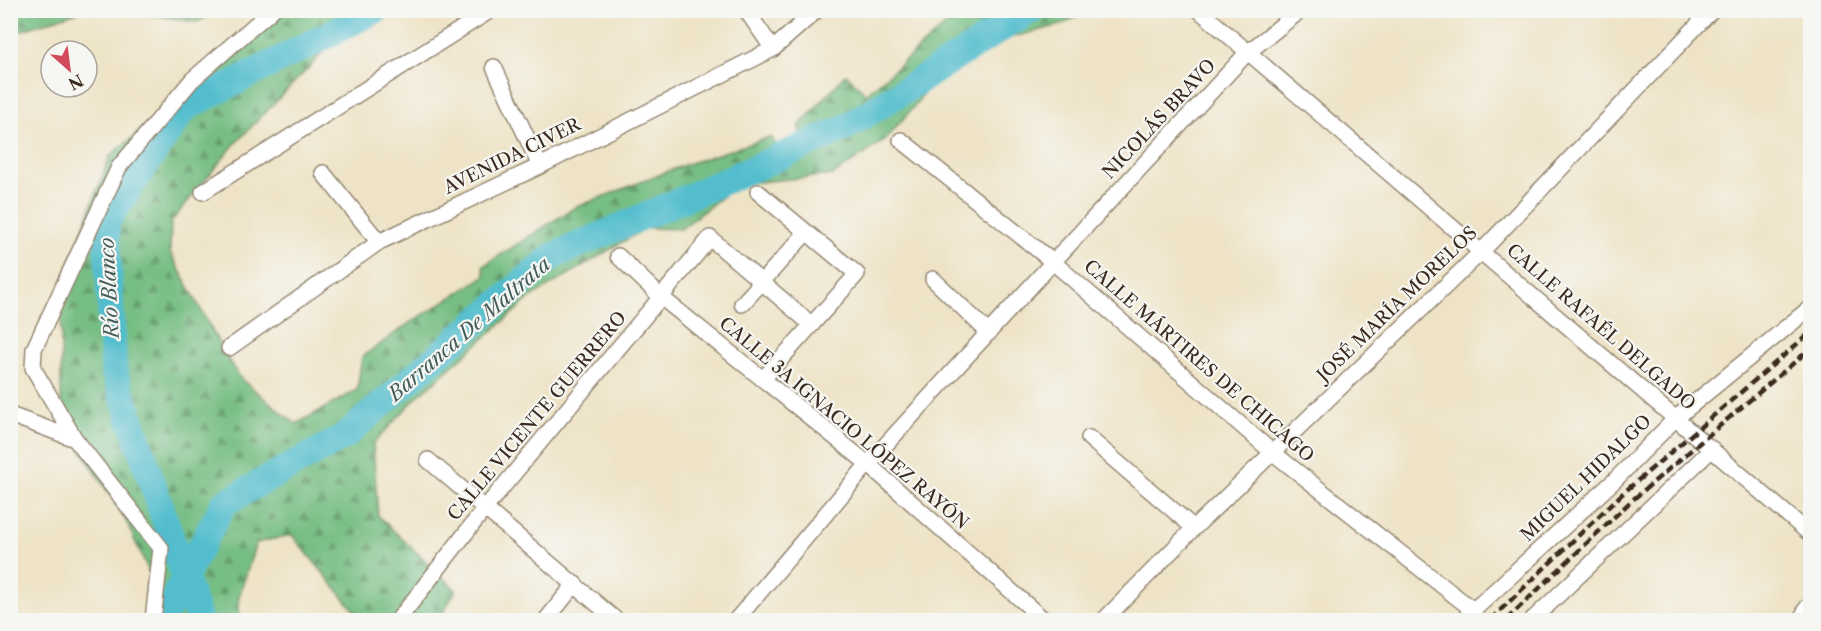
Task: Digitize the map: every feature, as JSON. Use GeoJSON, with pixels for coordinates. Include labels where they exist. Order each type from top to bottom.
{"type":"FeatureCollection","features":[{"type":"Feature","properties":{"kind":"main road"},"geometry":{"type":"LineString","coordinates":[[1806,621],[1810,611]]}},
{"type":"Feature","properties":{"kind":"street"},"geometry":{"type":"LineString","coordinates":[[153,621],[161,548],[75,439],[47,388],[33,368],[34,349],[118,167],[192,80],[272,10]]}},
{"type":"Feature","properties":{"kind":"street"},"geometry":{"type":"LineString","coordinates":[[203,192],[491,10]]}},
{"type":"Feature","properties":{"kind":"street"},"geometry":{"type":"LineString","coordinates":[[746,10],[773,49]]}},
{"type":"Feature","properties":{"kind":"street","name":"AVENIDA CIVER"},"geometry":{"type":"LineString","coordinates":[[229,348],[379,242],[773,49],[817,10]]}},
{"type":"Feature","properties":{"kind":"street","name":"NICOLÁS BRAVO"},"geometry":{"type":"LineString","coordinates":[[736,621],[868,464],[1053,262],[1247,53],[1301,10]]}},
{"type":"Feature","properties":{"kind":"street","name":"JOSÉ MARÍA MORELOS"},"geometry":{"type":"LineString","coordinates":[[1104,621],[1194,528],[1482,251],[1712,10]]}},
{"type":"Feature","properties":{"kind":"street","name":"CALLE RAFAÉL DELGADO"},"geometry":{"type":"LineString","coordinates":[[1200,11],[1810,534]]}},
{"type":"Feature","properties":{"kind":"street"},"geometry":{"type":"LineString","coordinates":[[494,67],[540,165]]}},
{"type":"Feature","properties":{"kind":"street","name":"CALLE MÁRTIRES DE CHICAGO"},"geometry":{"type":"LineString","coordinates":[[901,140],[1053,262],[1272,452],[1468,615]]}},
{"type":"Feature","properties":{"kind":"street"},"geometry":{"type":"LineString","coordinates":[[323,173],[379,242]]}},
{"type":"Feature","properties":{"kind":"street"},"geometry":{"type":"LineString","coordinates":[[758,192],[805,234],[857,274],[763,379]]}},
{"type":"Feature","properties":{"kind":"street"},"geometry":{"type":"LineString","coordinates":[[742,304],[805,234]]}},
{"type":"Feature","properties":{"kind":"street","name":"CALLE VICENTE GUERRERO"},"geometry":{"type":"LineString","coordinates":[[398,621],[486,507],[710,238],[761,283]]}},
{"type":"Feature","properties":{"kind":"street","name":"CALLE 3A IGNACIO LÓPEZ RAYÓN"},"geometry":{"type":"LineString","coordinates":[[618,256],[661,297],[868,464],[1044,621]]}},
{"type":"Feature","properties":{"kind":"street"},"geometry":{"type":"LineString","coordinates":[[933,279],[989,333]]}},
{"type":"Feature","properties":{"kind":"street"},"geometry":{"type":"LineString","coordinates":[[761,283],[812,325]]}},
{"type":"Feature","properties":{"kind":"street","name":"MIGUEL HIDALGO"},"geometry":{"type":"LineString","coordinates":[[1468,615],[1615,480],[1676,418],[1810,308]]}},
{"type":"Feature","properties":{"kind":"street"},"geometry":{"type":"LineString","coordinates":[[10,414],[75,439]]}},
{"type":"Feature","properties":{"kind":"street"},"geometry":{"type":"LineString","coordinates":[[1089,438],[1194,528]]}},
{"type":"Feature","properties":{"kind":"street"},"geometry":{"type":"LineString","coordinates":[[1532,621],[1712,449]]}},
{"type":"Feature","properties":{"kind":"street"},"geometry":{"type":"LineString","coordinates":[[428,460],[486,507],[616,621]]}},
{"type":"Feature","properties":{"kind":"street"},"geometry":{"type":"LineString","coordinates":[[546,621],[575,584]]}},
{"type":"Feature","properties":{"kind":"green space"},"geometry":{"type":"Polygon","coordinates":[[[11,10],[81,10],[81,11],[11,34],[11,10]]]}},
{"type":"Feature","properties":{"kind":"green space"},"geometry":{"type":"Polygon","coordinates":[[[218,10],[197,22],[129,11],[218,10]]]}},
{"type":"Feature","properties":{"kind":"green space"},"geometry":{"type":"Polygon","coordinates":[[[271,11],[363,11],[233,146],[171,222],[170,252],[226,356],[241,379],[296,424],[357,390],[362,357],[408,324],[485,276],[483,266],[574,208],[687,164],[771,137],[779,149],[802,145],[799,126],[846,74],[866,94],[962,11],[1088,11],[1061,25],[949,53],[917,103],[884,141],[833,175],[738,184],[681,229],[646,228],[531,297],[417,397],[373,444],[378,516],[456,590],[439,620],[362,620],[292,535],[256,543],[239,597],[239,620],[171,620],[125,519],[61,418],[61,287],[110,156],[214,69],[271,11]]]}},
{"type":"Feature","properties":{"kind":"waterway","name":"Río Blanco"},"geometry":{"type":"LineString","coordinates":[[199,620],[114,371],[106,222],[185,108],[376,10]]}},
{"type":"Feature","properties":{"kind":"waterway","name":"Barranca De Maltrata"},"geometry":{"type":"LineString","coordinates":[[162,620],[224,503],[345,436],[553,256],[843,129],[1031,10]]}},
{"type":"Feature","properties":{"kind":"railway"},"geometry":{"type":"LineString","coordinates":[[1490,620],[1622,494],[1810,333]]}},
{"type":"Feature","properties":{"kind":"railway"},"geometry":{"type":"LineString","coordinates":[[1506,620],[1630,502],[1810,349]]}}]}
